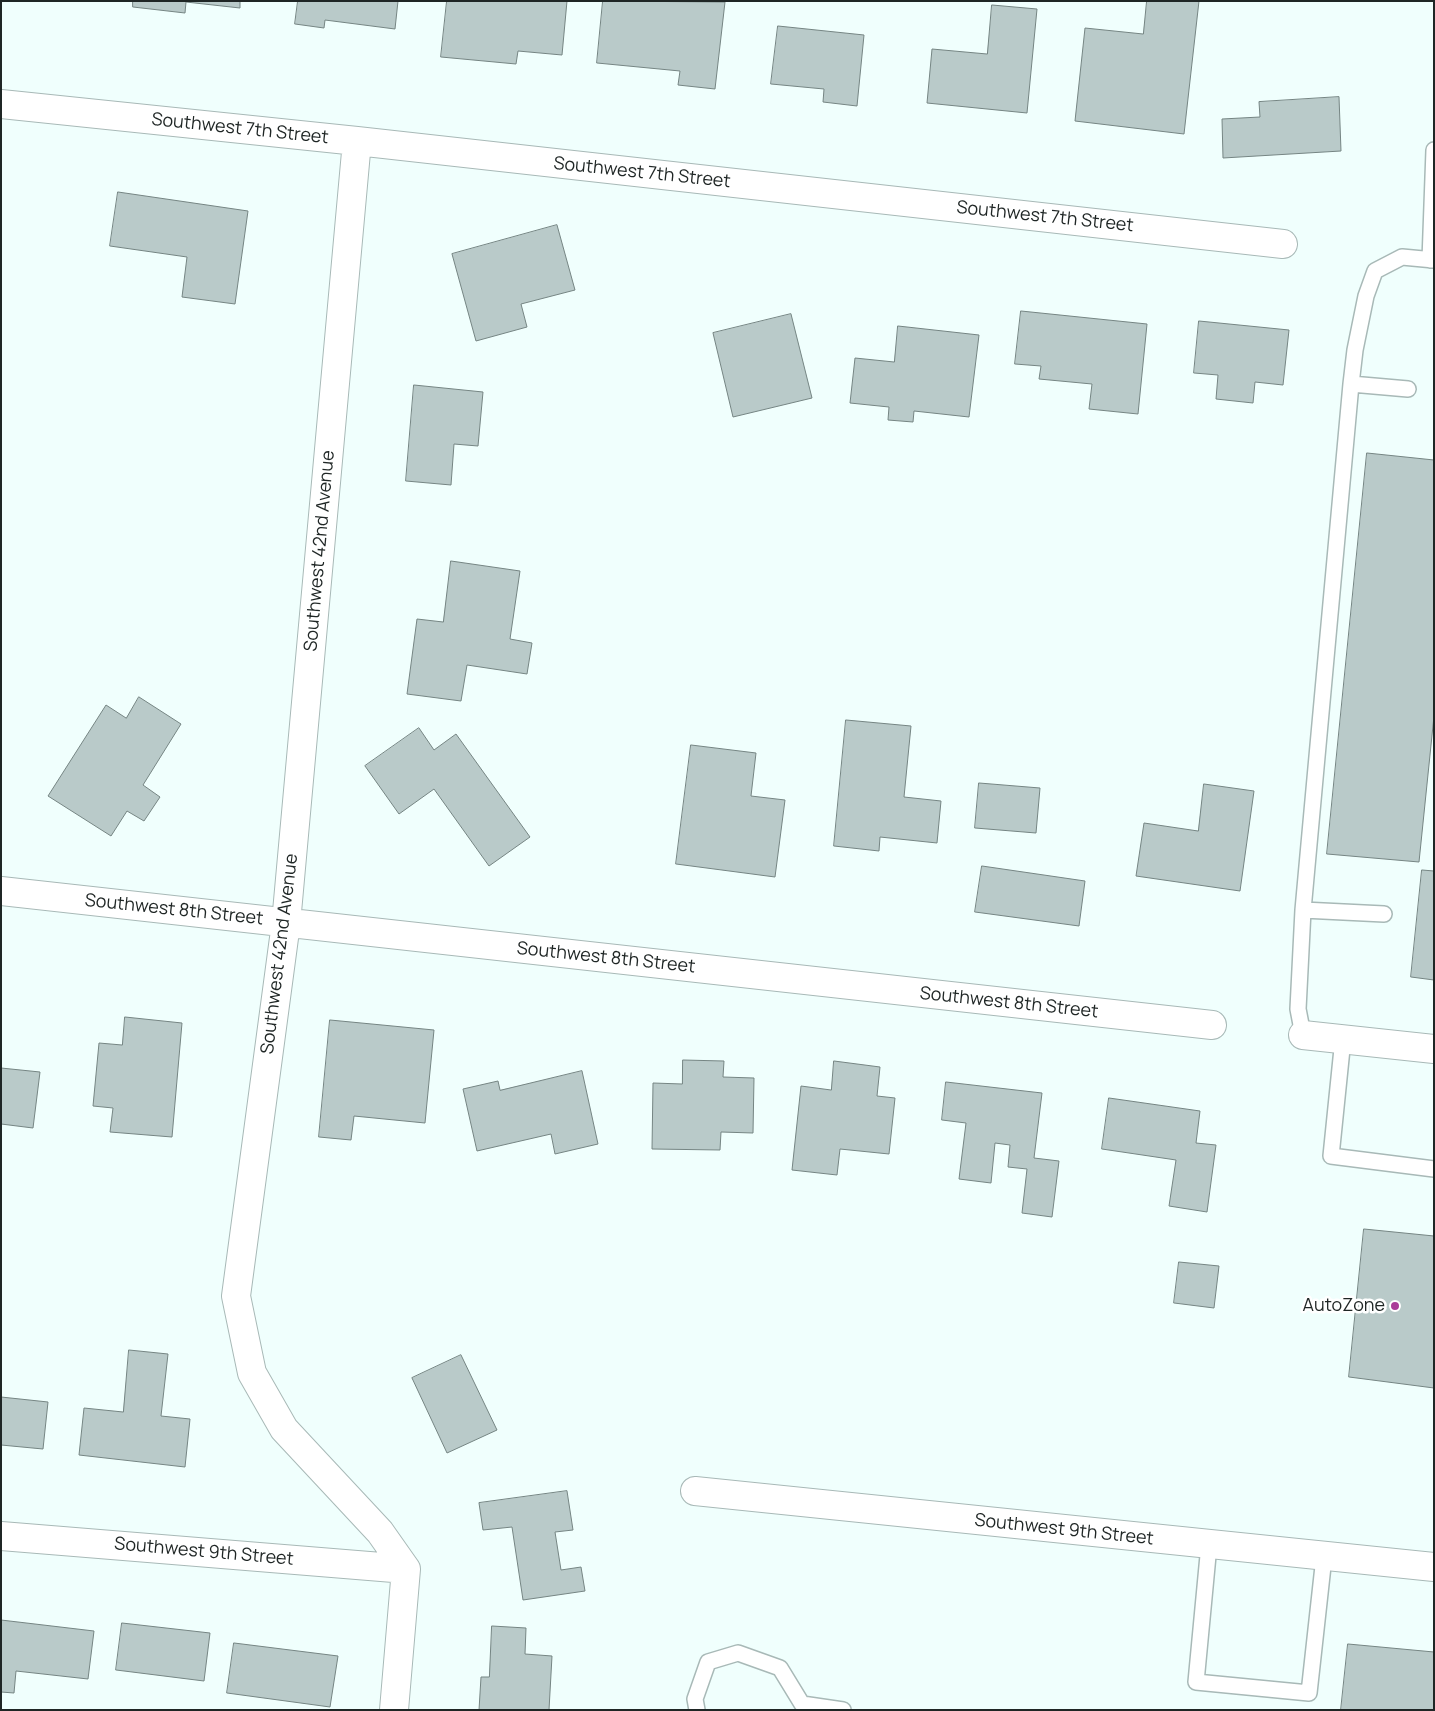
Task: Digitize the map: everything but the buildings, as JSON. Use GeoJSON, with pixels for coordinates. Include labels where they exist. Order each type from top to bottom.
{"type":"FeatureCollection","features":[{"type":"Feature","properties":{"kind":"street","name":"Southwest 7th Street"},"geometry":{"type":"LineString","coordinates":[[1,104],[357,141],[1283,244]]}},
{"type":"Feature","properties":{"kind":"street","name":"Southwest 42nd Avenue"},"geometry":{"type":"LineString","coordinates":[[357,141],[286,923],[236,1296],[252,1373],[284,1429],[380,1532],[406,1569]]}},
{"type":"Feature","properties":{"kind":"street","name":"Southwest 8th Street"},"geometry":{"type":"LineString","coordinates":[[1,891],[1212,1025]]}},
{"type":"Feature","properties":{"kind":"street"},"geometry":{"type":"LineString","coordinates":[[1303,1035],[1434,1049]]}},
{"type":"Feature","properties":{"kind":"street","name":"Southwest 9th Street"},"geometry":{"type":"LineString","coordinates":[[695,1492],[1434,1567]]}},
{"type":"Feature","properties":{"kind":"street","name":"Southwest 9th Street"},"geometry":{"type":"LineString","coordinates":[[1,1536],[406,1569]]}},
{"type":"Feature","properties":{"kind":"street"},"geometry":{"type":"LineString","coordinates":[[394,1710],[406,1569]]}},
{"type":"Feature","properties":{"kind":"lane"},"geometry":{"type":"LineString","coordinates":[[1303,1035],[1298,1009],[1303,910],[1355,350],[1366,296],[1375,271],[1402,257],[1432,260],[1434,150]]}},
{"type":"Feature","properties":{"kind":"lane"},"geometry":{"type":"LineString","coordinates":[[1351,384],[1408,389]]}},
{"type":"Feature","properties":{"kind":"lane"},"geometry":{"type":"LineString","coordinates":[[1303,910],[1384,914]]}},
{"type":"Feature","properties":{"kind":"lane"},"geometry":{"type":"LineString","coordinates":[[1343,1039],[1331,1156],[1434,1169]]}},
{"type":"Feature","properties":{"kind":"lane"},"geometry":{"type":"LineString","coordinates":[[1209,1545],[1196,1682],[1215,1684],[1309,1693],[1324,1557]]}},
{"type":"Feature","properties":{"kind":"lane"},"geometry":{"type":"LineString","coordinates":[[697,1710],[695,1699],[708,1662],[738,1653],[780,1668],[800,1707],[843,1710]]}},
{"type":"Feature","properties":{"kind":"place","name":"AutoZone"},"geometry":{"type":"Point","coordinates":[1395,1306]}}]}
